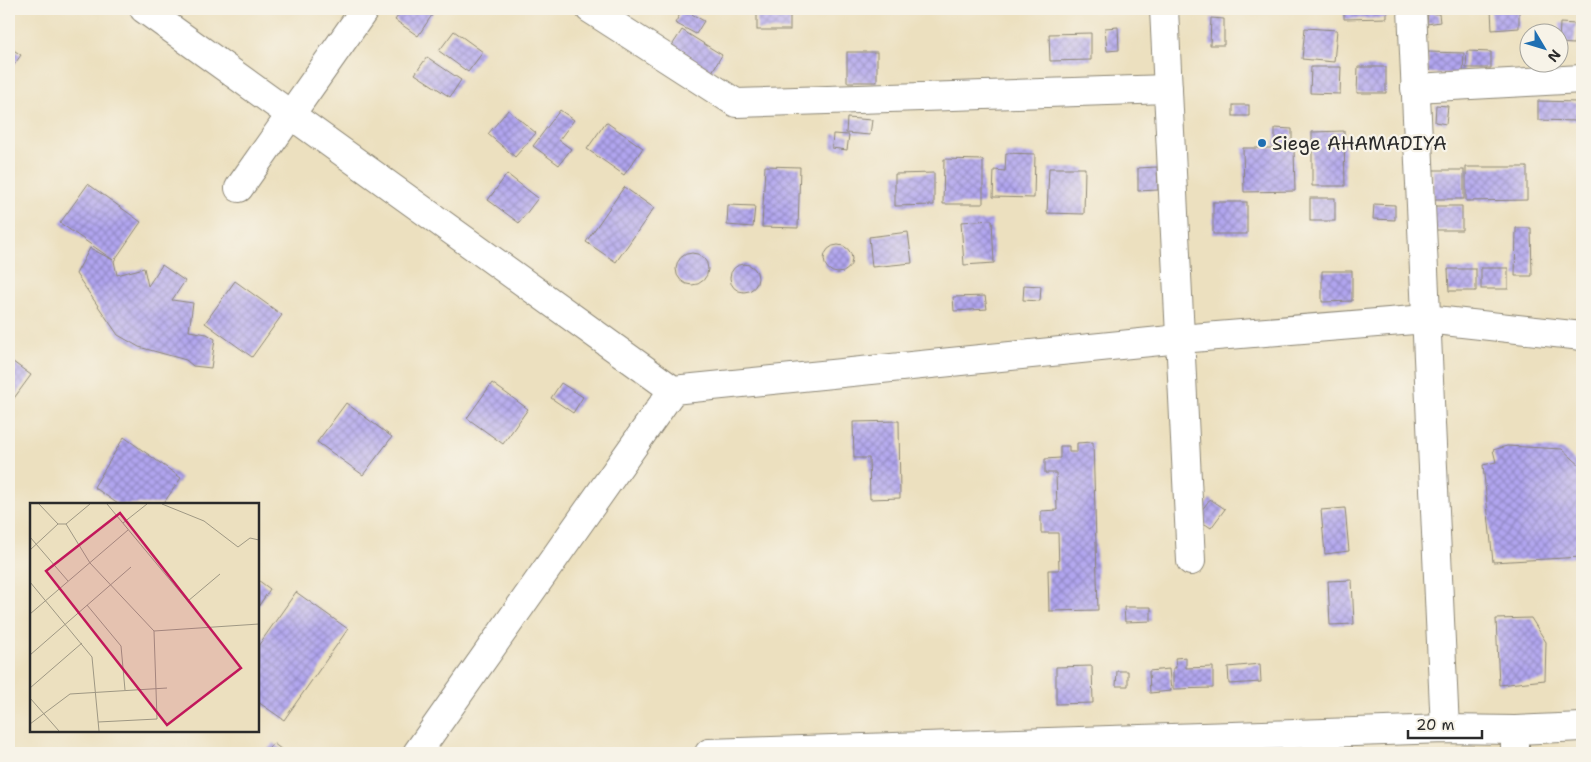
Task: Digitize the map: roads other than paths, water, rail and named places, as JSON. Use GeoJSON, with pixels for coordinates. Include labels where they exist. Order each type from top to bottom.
{"type":"FeatureCollection","features":[{"type":"Feature","properties":{"kind":"street"},"geometry":{"type":"LineString","coordinates":[[144,9],[673,390],[1180,339],[1426,319],[1582,336]]}},
{"type":"Feature","properties":{"kind":"street"},"geometry":{"type":"LineString","coordinates":[[239,188],[365,9]]}},
{"type":"Feature","properties":{"kind":"street"},"geometry":{"type":"LineString","coordinates":[[590,9],[736,103],[1168,89]]}},
{"type":"Feature","properties":{"kind":"street"},"geometry":{"type":"LineString","coordinates":[[1164,9],[1191,561]]}},
{"type":"Feature","properties":{"kind":"street"},"geometry":{"type":"LineString","coordinates":[[1412,9],[1445,729]]}},
{"type":"Feature","properties":{"kind":"street"},"geometry":{"type":"LineString","coordinates":[[1415,88],[1582,79]]}},
{"type":"Feature","properties":{"kind":"street"},"geometry":{"type":"LineString","coordinates":[[417,753],[673,390]]}},
{"type":"Feature","properties":{"kind":"street"},"geometry":{"type":"LineString","coordinates":[[709,753],[1445,729],[1515,742],[1582,727]]}},
{"type":"Feature","properties":{"kind":"place","name":"Siege AHAMADIYA"},"geometry":{"type":"Point","coordinates":[1262,143]}}]}
